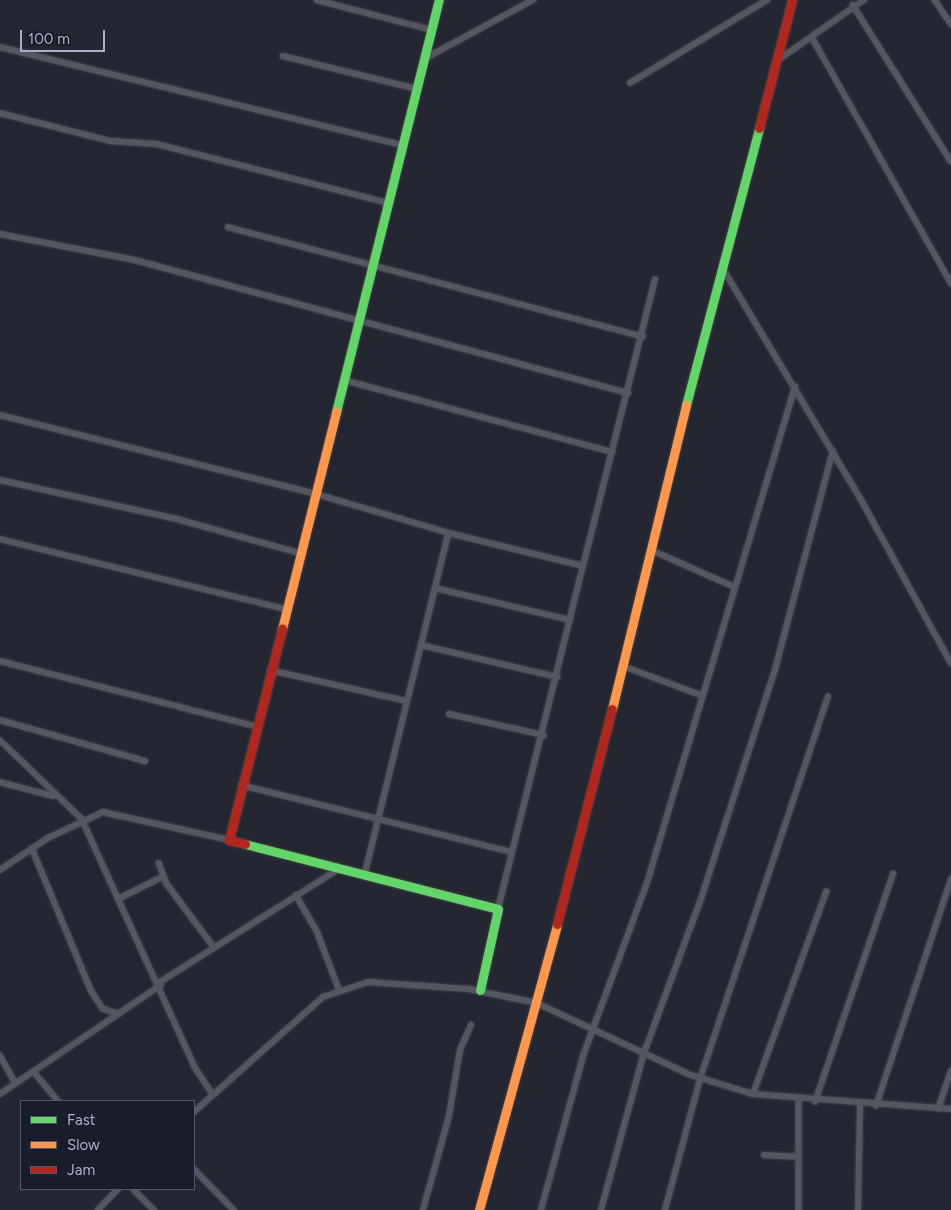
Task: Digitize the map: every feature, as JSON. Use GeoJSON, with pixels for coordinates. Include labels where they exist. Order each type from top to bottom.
{"type":"FeatureCollection","features":[{"type":"Feature","properties":{"kind":"street"},"geometry":{"type":"LineString","coordinates":[[317,0],[432,30]]}},
{"type":"Feature","properties":{"kind":"street"},"geometry":{"type":"LineString","coordinates":[[229,840],[269,670],[316,494],[439,0]]}},
{"type":"Feature","properties":{"kind":"street"},"geometry":{"type":"LineString","coordinates":[[424,59],[533,0]]}},
{"type":"Feature","properties":{"kind":"street"},"geometry":{"type":"LineString","coordinates":[[630,83],[767,0]]}},
{"type":"Feature","properties":{"kind":"street"},"geometry":{"type":"LineString","coordinates":[[479,1210],[536,1003],[624,666],[651,550],[792,0]]}},
{"type":"Feature","properties":{"kind":"street"},"geometry":{"type":"LineString","coordinates":[[778,60],[864,0]]}},
{"type":"Feature","properties":{"kind":"street"},"geometry":{"type":"LineString","coordinates":[[935,0],[951,24]]}},
{"type":"Feature","properties":{"kind":"street"},"geometry":{"type":"LineString","coordinates":[[853,6],[951,161]]}},
{"type":"Feature","properties":{"kind":"street"},"geometry":{"type":"LineString","coordinates":[[812,37],[951,283]]}},
{"type":"Feature","properties":{"kind":"street"},"geometry":{"type":"LineString","coordinates":[[0,47],[403,145]]}},
{"type":"Feature","properties":{"kind":"street"},"geometry":{"type":"LineString","coordinates":[[283,56],[417,89]]}},
{"type":"Feature","properties":{"kind":"street"},"geometry":{"type":"LineString","coordinates":[[0,113],[111,141],[157,144],[388,203]]}},
{"type":"Feature","properties":{"kind":"street"},"geometry":{"type":"LineString","coordinates":[[228,227],[373,263],[643,337]]}},
{"type":"Feature","properties":{"kind":"street"},"geometry":{"type":"LineString","coordinates":[[0,234],[135,260],[358,322],[628,393]]}},
{"type":"Feature","properties":{"kind":"street"},"geometry":{"type":"LineString","coordinates":[[724,270],[833,452],[951,663]]}},
{"type":"Feature","properties":{"kind":"street"},"geometry":{"type":"LineString","coordinates":[[480,990],[512,852],[544,735],[583,566],[643,337],[655,280]]}},
{"type":"Feature","properties":{"kind":"street"},"geometry":{"type":"LineString","coordinates":[[344,380],[613,452]]}},
{"type":"Feature","properties":{"kind":"street"},"geometry":{"type":"LineString","coordinates":[[541,1210],[593,1028],[647,882],[795,387]]}},
{"type":"Feature","properties":{"kind":"street"},"geometry":{"type":"LineString","coordinates":[[0,415],[316,494],[449,533],[583,566]]}},
{"type":"Feature","properties":{"kind":"street"},"geometry":{"type":"LineString","coordinates":[[601,1210],[644,1053],[700,902],[776,666],[833,452]]}},
{"type":"Feature","properties":{"kind":"street"},"geometry":{"type":"LineString","coordinates":[[0,480],[177,519],[300,553]]}},
{"type":"Feature","properties":{"kind":"street"},"geometry":{"type":"LineString","coordinates":[[364,876],[376,817],[449,533]]}},
{"type":"Feature","properties":{"kind":"street"},"geometry":{"type":"LineString","coordinates":[[0,539],[285,609]]}},
{"type":"Feature","properties":{"kind":"street"},"geometry":{"type":"LineString","coordinates":[[651,550],[736,585]]}},
{"type":"Feature","properties":{"kind":"street"},"geometry":{"type":"LineString","coordinates":[[670,800],[736,585]]}},
{"type":"Feature","properties":{"kind":"street"},"geometry":{"type":"LineString","coordinates":[[435,588],[570,620]]}},
{"type":"Feature","properties":{"kind":"street"},"geometry":{"type":"LineString","coordinates":[[421,645],[557,677]]}},
{"type":"Feature","properties":{"kind":"street"},"geometry":{"type":"LineString","coordinates":[[0,661],[255,726]]}},
{"type":"Feature","properties":{"kind":"street"},"geometry":{"type":"LineString","coordinates":[[624,666],[701,695]]}},
{"type":"Feature","properties":{"kind":"street"},"geometry":{"type":"LineString","coordinates":[[269,670],[406,701]]}},
{"type":"Feature","properties":{"kind":"street"},"geometry":{"type":"LineString","coordinates":[[665,1210],[700,1079],[828,696]]}},
{"type":"Feature","properties":{"kind":"street"},"geometry":{"type":"LineString","coordinates":[[449,714],[544,735]]}},
{"type":"Feature","properties":{"kind":"street"},"geometry":{"type":"LineString","coordinates":[[0,720],[145,761]]}},
{"type":"Feature","properties":{"kind":"street"},"geometry":{"type":"LineString","coordinates":[[0,740],[55,796],[82,820],[160,983],[196,1067],[214,1095]]}},
{"type":"Feature","properties":{"kind":"street"},"geometry":{"type":"LineString","coordinates":[[0,782],[55,796]]}},
{"type":"Feature","properties":{"kind":"street"},"geometry":{"type":"LineString","coordinates":[[241,785],[512,852]]}},
{"type":"Feature","properties":{"kind":"street"},"geometry":{"type":"LineString","coordinates":[[0,870],[32,848],[82,820],[103,812],[121,813],[498,909]]}},
{"type":"Feature","properties":{"kind":"street"},"geometry":{"type":"LineString","coordinates":[[32,848],[87,983],[103,1009],[116,1013]]}},
{"type":"Feature","properties":{"kind":"street"},"geometry":{"type":"LineString","coordinates":[[159,863],[162,877],[214,947]]}},
{"type":"Feature","properties":{"kind":"street"},"geometry":{"type":"LineString","coordinates":[[0,1094],[214,947],[339,869]]}},
{"type":"Feature","properties":{"kind":"street"},"geometry":{"type":"LineString","coordinates":[[815,1102],[893,874]]}},
{"type":"Feature","properties":{"kind":"street"},"geometry":{"type":"LineString","coordinates":[[120,898],[162,877]]}},
{"type":"Feature","properties":{"kind":"street"},"geometry":{"type":"LineString","coordinates":[[876,1106],[951,879]]}},
{"type":"Feature","properties":{"kind":"street"},"geometry":{"type":"LineString","coordinates":[[753,1094],[826,892]]}},
{"type":"Feature","properties":{"kind":"street"},"geometry":{"type":"LineString","coordinates":[[296,895],[317,931],[339,989]]}},
{"type":"Feature","properties":{"kind":"street"},"geometry":{"type":"LineString","coordinates":[[195,1111],[266,1052],[308,1008],[339,989],[368,982],[480,990],[536,1003],[700,1079],[753,1094],[815,1102],[951,1109]]}},
{"type":"Feature","properties":{"kind":"street"},"geometry":{"type":"LineString","coordinates":[[423,1210],[449,1116],[460,1050],[471,1025]]}},
{"type":"Feature","properties":{"kind":"street"},"geometry":{"type":"LineString","coordinates":[[0,1055],[15,1082]]}},
{"type":"Feature","properties":{"kind":"street"},"geometry":{"type":"LineString","coordinates":[[938,1109],[951,1071]]}},
{"type":"Feature","properties":{"kind":"street"},"geometry":{"type":"LineString","coordinates":[[34,1072],[57,1100]]}},
{"type":"Feature","properties":{"kind":"street"},"geometry":{"type":"LineString","coordinates":[[799,1100],[797,1157],[799,1210]]}},
{"type":"Feature","properties":{"kind":"street"},"geometry":{"type":"LineString","coordinates":[[858,1210],[856,1137],[860,1104]]}},
{"type":"Feature","properties":{"kind":"street"},"geometry":{"type":"LineString","coordinates":[[764,1155],[797,1157]]}},
{"type":"Feature","properties":{"kind":"street"},"geometry":{"type":"LineString","coordinates":[[195,1170],[234,1210]]}},
{"type":"Feature","properties":{"kind":"street"},"geometry":{"type":"LineString","coordinates":[[98,1210],[117,1190]]}},
{"type":"Feature","properties":{"kind":"street"},"geometry":{"type":"LineString","coordinates":[[134,1190],[154,1210]]}},
{"type":"Feature","properties":{"kind":"traffic: fast"},"geometry":{"type":"LineString","coordinates":[[336,412],[439,0]]}},
{"type":"Feature","properties":{"kind":"traffic: fast"},"geometry":{"type":"LineString","coordinates":[[686,405],[759,128]]}},
{"type":"Feature","properties":{"kind":"traffic: fast"},"geometry":{"type":"LineString","coordinates":[[245,844],[498,909],[480,990]]}},
{"type":"Feature","properties":{"kind":"traffic: slow"},"geometry":{"type":"LineString","coordinates":[[612,709],[686,405]]}},
{"type":"Feature","properties":{"kind":"traffic: slow"},"geometry":{"type":"LineString","coordinates":[[282,629],[336,412]]}},
{"type":"Feature","properties":{"kind":"traffic: slow"},"geometry":{"type":"LineString","coordinates":[[479,1210],[557,924]]}},
{"type":"Feature","properties":{"kind":"traffic: jam"},"geometry":{"type":"LineString","coordinates":[[759,128],[792,0]]}},
{"type":"Feature","properties":{"kind":"traffic: jam"},"geometry":{"type":"LineString","coordinates":[[245,844],[229,840],[282,629]]}},
{"type":"Feature","properties":{"kind":"traffic: jam"},"geometry":{"type":"LineString","coordinates":[[557,924],[612,709]]}}]}
